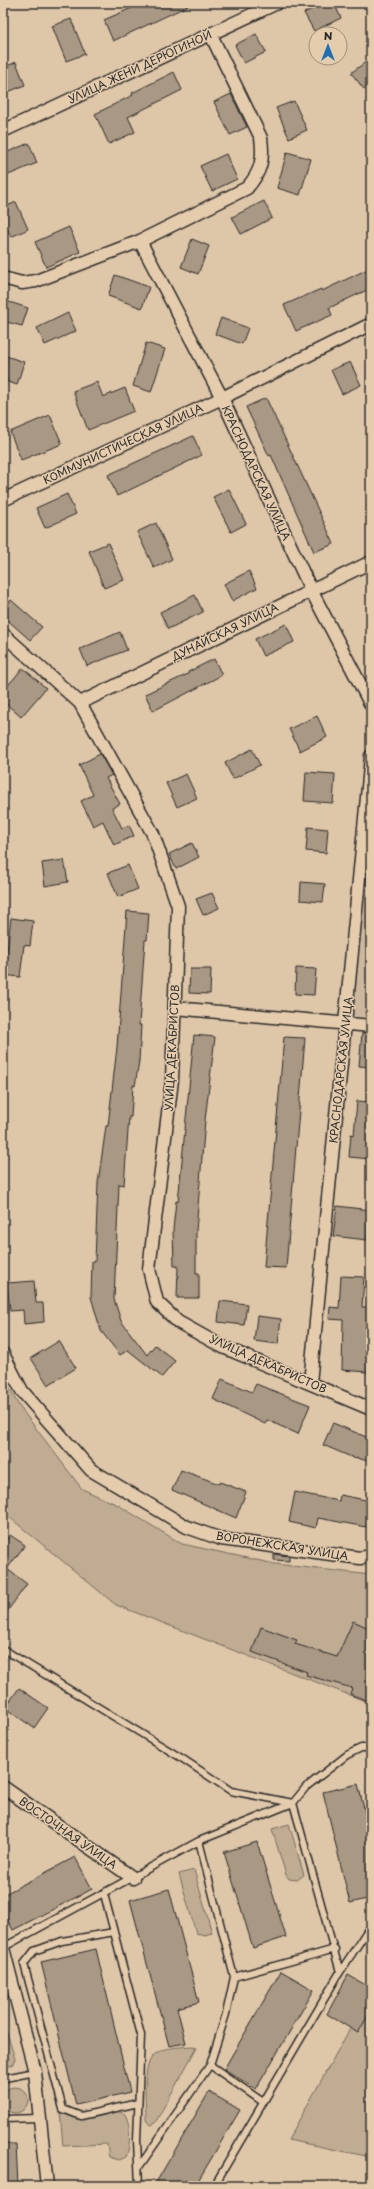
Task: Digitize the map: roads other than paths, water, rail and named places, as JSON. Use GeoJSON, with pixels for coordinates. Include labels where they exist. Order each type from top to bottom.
{"type":"FeatureCollection","features":[{"type":"Feature","properties":{"kind":"street","name":"УЛИЦА ЖЕНИ ДЕРЮГИНОЙ"},"geometry":{"type":"LineString","coordinates":[[3,131],[277,3]]}},
{"type":"Feature","properties":{"kind":"street"},"geometry":{"type":"LineString","coordinates":[[3,278],[22,284],[36,282],[140,241],[247,188],[256,178],[262,165],[263,152],[261,138],[211,35]]}},
{"type":"Feature","properties":{"kind":"street","name":"КРАСНОДАРСКАЯ УЛИЦА"},"geometry":{"type":"LineString","coordinates":[[140,241],[222,398],[311,590],[371,705]]}},
{"type":"Feature","properties":{"kind":"street","name":"КОММУНИСТИЧЕСКАЯ УЛИЦА"},"geometry":{"type":"LineString","coordinates":[[3,500],[222,398],[371,324]]}},
{"type":"Feature","properties":{"kind":"street","name":"ДУНАЙСКАЯ УЛИЦА"},"geometry":{"type":"LineString","coordinates":[[80,702],[371,562]]}},
{"type":"Feature","properties":{"kind":"street","name":"УЛИЦА ДЕКАБРИСТОВ"},"geometry":{"type":"LineString","coordinates":[[3,634],[80,702],[153,834],[178,906],[172,1080],[149,1269],[158,1302],[178,1322],[223,1347],[371,1409]]}},
{"type":"Feature","properties":{"kind":"street","name":"КРАСНОДАРСКАЯ УЛИЦА"},"geometry":{"type":"LineString","coordinates":[[310,1383],[371,756]]}},
{"type":"Feature","properties":{"kind":"street"},"geometry":{"type":"LineString","coordinates":[[175,1008],[371,1026]]}},
{"type":"Feature","properties":{"kind":"street","name":"ВОРОНЕЖСКАЯ УЛИЦА"},"geometry":{"type":"LineString","coordinates":[[3,1354],[22,1391],[91,1470],[187,1527],[221,1538],[360,1558],[371,1556]]}},
{"type":"Feature","properties":{"kind":"street","name":"ВОСТОЧНАЯ УЛИЦА"},"geometry":{"type":"LineString","coordinates":[[3,1788],[133,1878]]}},
{"type":"Feature","properties":{"kind":"street"},"geometry":{"type":"LineString","coordinates":[[3,1948],[35,2072],[47,2186]]}},
{"type":"Feature","properties":{"kind":"lane"},"geometry":{"type":"LineString","coordinates":[[3,1649],[183,1759],[231,1791],[293,1803]]}},
{"type":"Feature","properties":{"kind":"lane"},"geometry":{"type":"LineString","coordinates":[[3,1948],[104,1894],[198,1841],[293,1803],[306,1787],[347,1755],[361,1748],[371,1748]]}},
{"type":"Feature","properties":{"kind":"lane"},"geometry":{"type":"LineString","coordinates":[[293,1803],[340,1972]]}},
{"type":"Feature","properties":{"kind":"lane"},"geometry":{"type":"LineString","coordinates":[[139,2167],[210,2065],[226,2014],[234,1977],[198,1841]]}},
{"type":"Feature","properties":{"kind":"lane"},"geometry":{"type":"LineString","coordinates":[[104,1894],[141,2035],[137,2140],[140,2186]]}},
{"type":"Feature","properties":{"kind":"lane"},"geometry":{"type":"LineString","coordinates":[[214,2186],[340,1972],[371,1925]]}},
{"type":"Feature","properties":{"kind":"lane"},"geometry":{"type":"LineString","coordinates":[[114,1932],[62,1941],[34,1951],[24,1964],[63,2109],[81,2116],[138,2103]]}},
{"type":"Feature","properties":{"kind":"lane"},"geometry":{"type":"LineString","coordinates":[[234,1977],[335,1950]]}},
{"type":"Feature","properties":{"kind":"lane"},"geometry":{"type":"LineString","coordinates":[[210,2065],[264,2102]]}},
{"type":"Feature","properties":{"kind":"lane"},"geometry":{"type":"LineString","coordinates":[[3,2081],[5,2078],[35,2072]]}},
{"type":"Feature","properties":{"kind":"lane"},"geometry":{"type":"LineString","coordinates":[[3,2119],[39,2118]]}}]}
